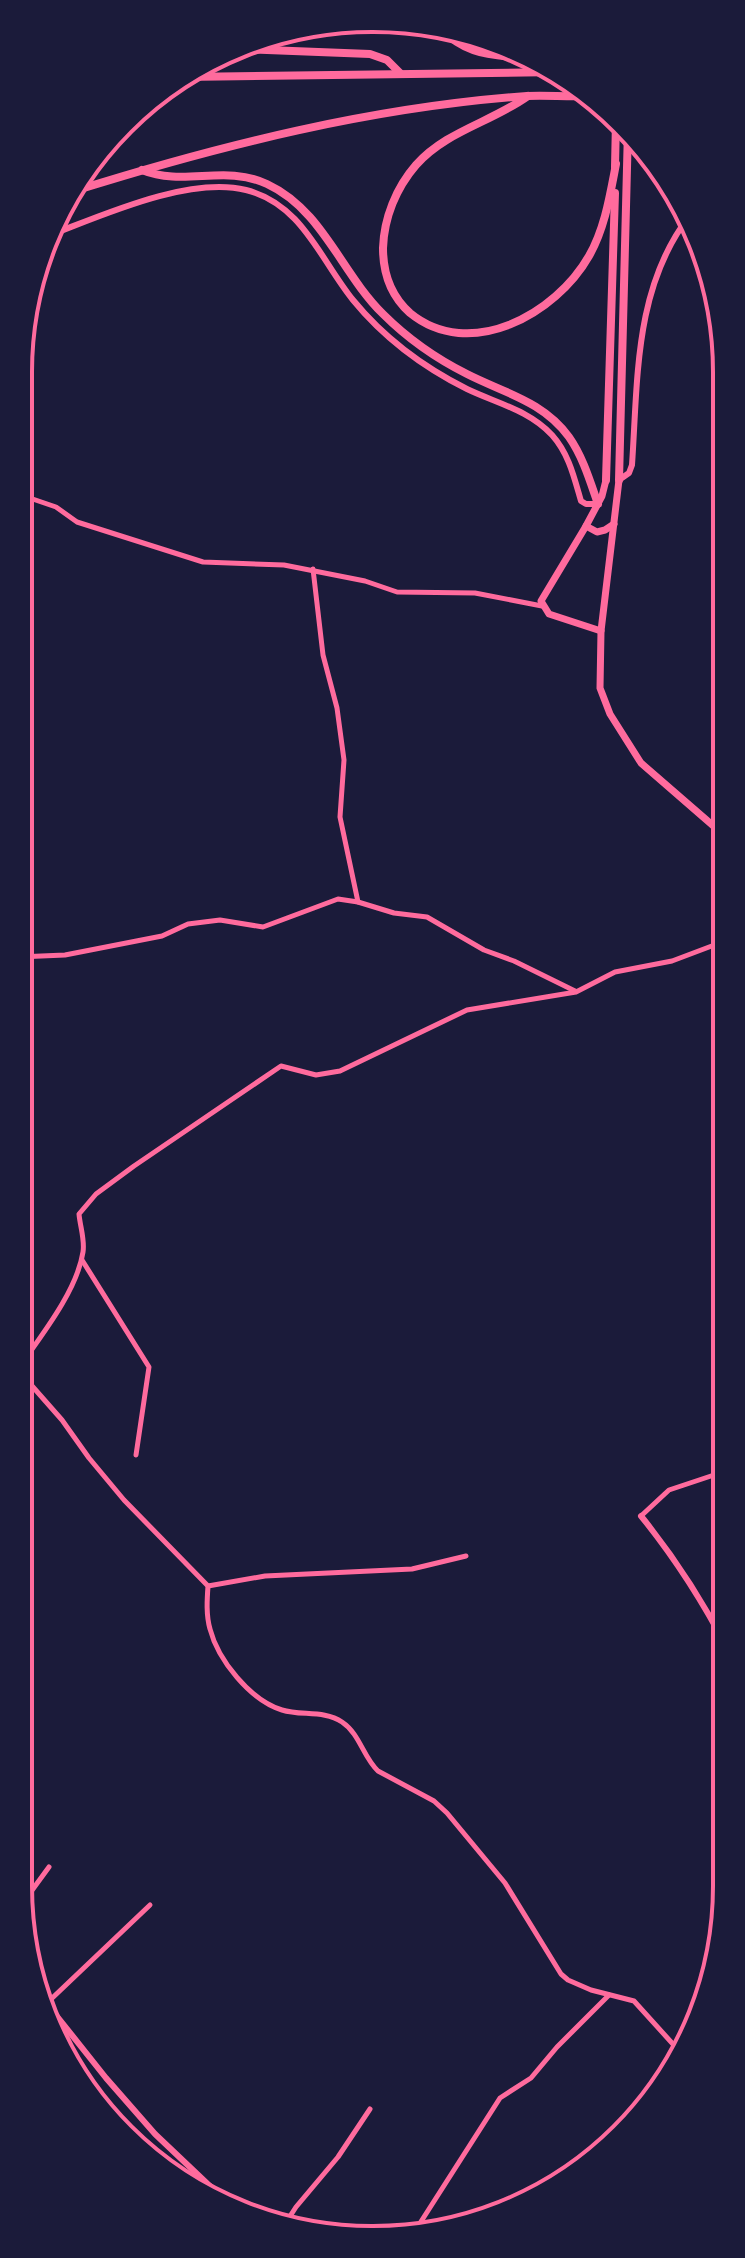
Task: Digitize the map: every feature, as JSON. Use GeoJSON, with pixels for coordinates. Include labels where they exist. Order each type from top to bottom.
{"type":"FeatureCollection","features":[{"type":"Feature","properties":{"kind":"highway"},"geometry":{"type":"LineString","coordinates":[[459,44],[474,52],[495,55]]}},
{"type":"Feature","properties":{"kind":"highway"},"geometry":{"type":"LineString","coordinates":[[264,50],[370,54],[387,60],[400,73]]}},
{"type":"Feature","properties":{"kind":"highway"},"geometry":{"type":"LineString","coordinates":[[205,77],[532,72]]}},
{"type":"Feature","properties":{"kind":"highway"},"geometry":{"type":"LineString","coordinates":[[528,96],[434,147],[413,168],[398,192],[384,230],[385,271],[389,287],[417,319],[443,330],[476,333],[512,324],[547,305],[570,283],[589,257],[604,219],[616,164]]}},
{"type":"Feature","properties":{"kind":"highway"},"geometry":{"type":"LineString","coordinates":[[87,187],[295,131],[402,111],[528,96],[572,96]]}},
{"type":"Feature","properties":{"kind":"highway"},"geometry":{"type":"LineString","coordinates":[[606,480],[616,135]]}},
{"type":"Feature","properties":{"kind":"highway"},"geometry":{"type":"LineString","coordinates":[[619,480],[628,147]]}},
{"type":"Feature","properties":{"kind":"highway"},"geometry":{"type":"LineString","coordinates":[[142,170],[168,177],[219,173],[237,175],[269,185],[294,200],[315,219],[360,289],[399,329],[449,365],[526,399],[555,422],[580,456],[598,504]]}},
{"type":"Feature","properties":{"kind":"main road"},"geometry":{"type":"LineString","coordinates":[[601,631],[552,615],[542,606],[542,597],[586,526],[606,480]]}},
{"type":"Feature","properties":{"kind":"main road"},"geometry":{"type":"LineString","coordinates":[[619,480],[601,631],[600,688],[625,742],[641,763],[713,826]]}},
{"type":"Feature","properties":{"kind":"main road"},"geometry":{"type":"LineString","coordinates":[[586,526],[597,532],[614,524]]}},
{"type":"Feature","properties":{"kind":"street"},"geometry":{"type":"LineString","coordinates":[[63,230],[123,207],[203,187],[234,187],[264,196],[291,213],[345,289],[394,341],[438,373],[541,424],[565,453],[581,501],[589,505],[598,504]]}},
{"type":"Feature","properties":{"kind":"street"},"geometry":{"type":"LineString","coordinates":[[619,480],[629,473],[632,465],[641,343],[650,293],[669,246],[681,228]]}},
{"type":"Feature","properties":{"kind":"street"},"geometry":{"type":"LineString","coordinates":[[32,499],[56,507],[77,522],[203,562],[313,569],[397,592],[475,593],[542,606]]}},
{"type":"Feature","properties":{"kind":"street"},"geometry":{"type":"LineString","coordinates":[[313,569],[323,655],[337,708],[344,760],[340,817],[358,902]]}},
{"type":"Feature","properties":{"kind":"street"},"geometry":{"type":"LineString","coordinates":[[32,956],[65,955],[162,936],[188,924],[220,920],[263,927],[338,899],[394,913],[427,917],[484,950],[514,961],[576,992]]}},
{"type":"Feature","properties":{"kind":"street"},"geometry":{"type":"LineString","coordinates":[[32,1349],[59,1310],[81,1259],[84,1247],[79,1214],[86,1203],[134,1166],[281,1066],[316,1075],[340,1071],[467,1010],[576,992],[615,972],[672,961],[713,946]]}},
{"type":"Feature","properties":{"kind":"street"},"geometry":{"type":"LineString","coordinates":[[81,1259],[149,1367],[136,1455]]}},
{"type":"Feature","properties":{"kind":"street"},"geometry":{"type":"LineString","coordinates":[[32,1385],[124,1500],[208,1586],[207,1616],[215,1644],[220,1655],[251,1690],[281,1710],[333,1717],[342,1722],[353,1732],[371,1765],[434,1801],[447,1813],[505,1883],[561,1974],[576,1984],[634,2001],[673,2044]]}},
{"type":"Feature","properties":{"kind":"street"},"geometry":{"type":"LineString","coordinates":[[713,1475],[669,1490],[641,1516],[676,1560],[713,1621]]}},
{"type":"Feature","properties":{"kind":"street"},"geometry":{"type":"LineString","coordinates":[[208,1586],[265,1576],[412,1569],[466,1556]]}},
{"type":"Feature","properties":{"kind":"street"},"geometry":{"type":"LineString","coordinates":[[32,1890],[49,1867]]}},
{"type":"Feature","properties":{"kind":"street"},"geometry":{"type":"LineString","coordinates":[[51,1999],[150,1905]]}},
{"type":"Feature","properties":{"kind":"street"},"geometry":{"type":"LineString","coordinates":[[421,2222],[500,2098],[531,2078],[609,1995]]}},
{"type":"Feature","properties":{"kind":"street"},"geometry":{"type":"LineString","coordinates":[[59,2018],[155,2134],[205,2182]]}},
{"type":"Feature","properties":{"kind":"street"},"geometry":{"type":"LineString","coordinates":[[291,2215],[338,2157],[370,2109]]}}]}
